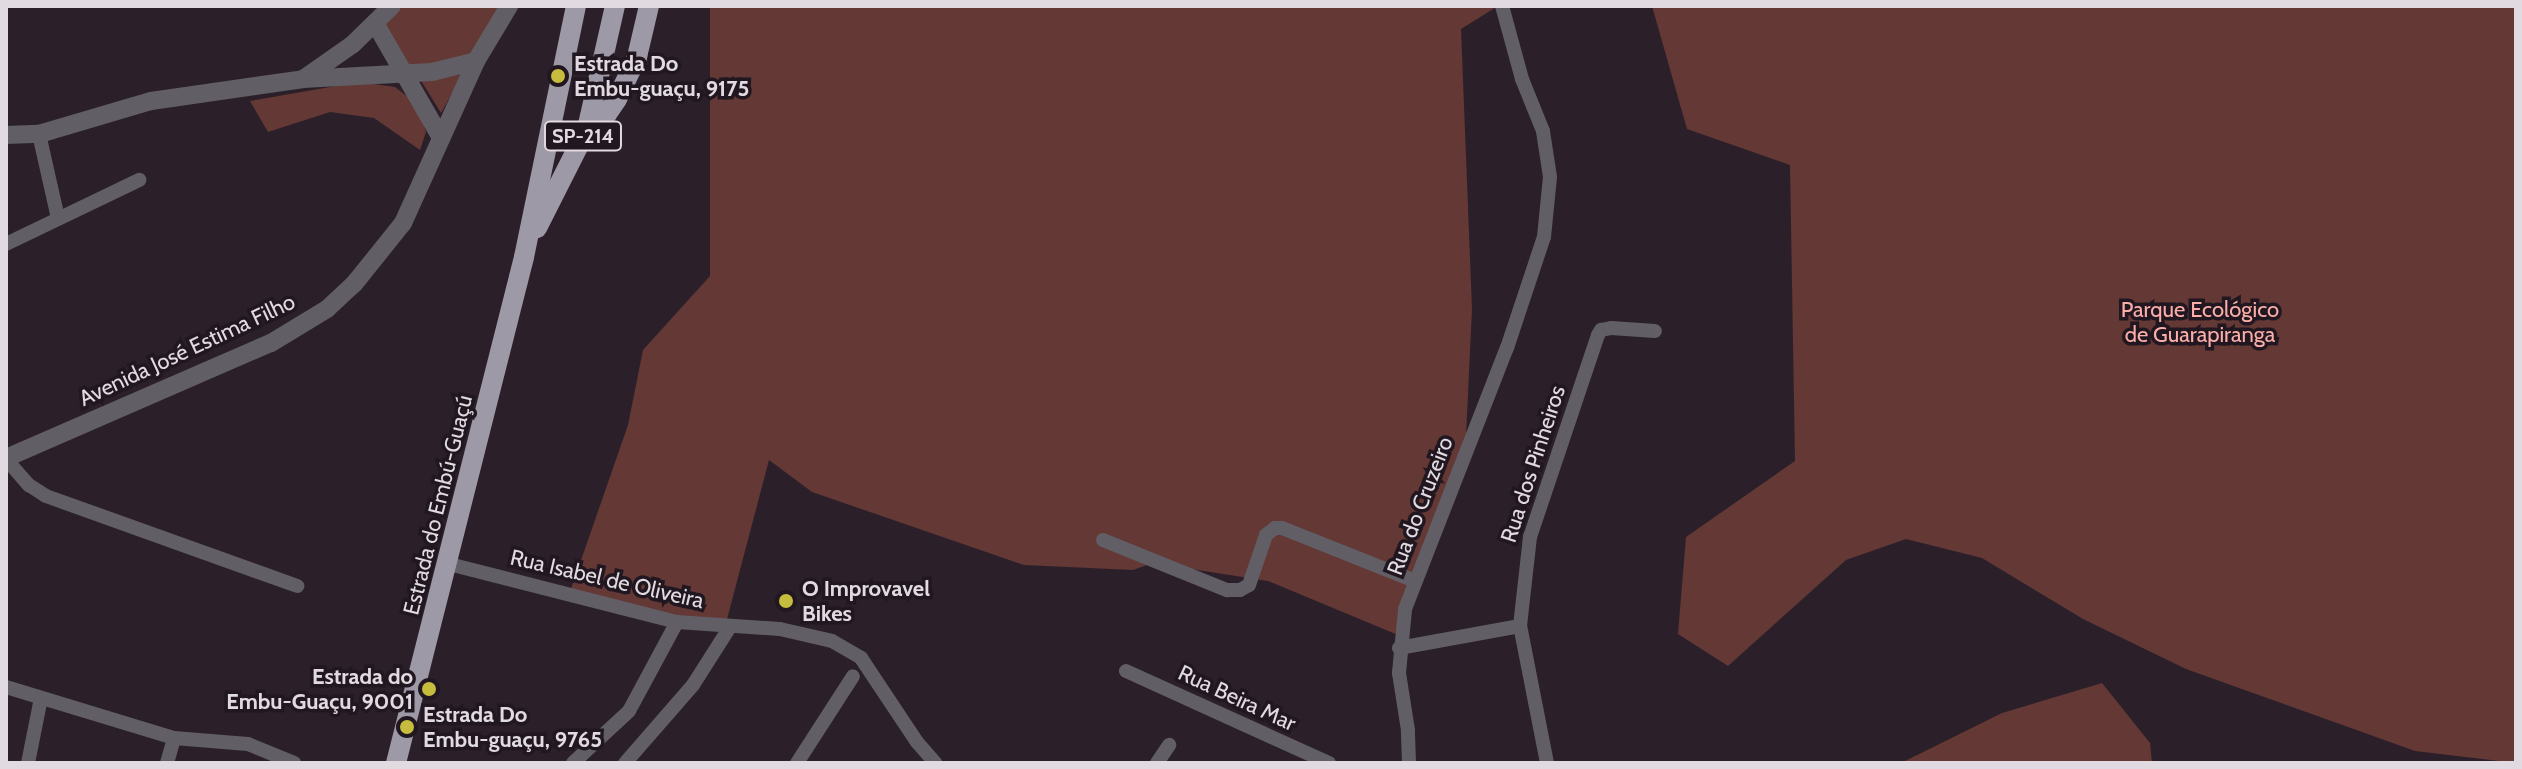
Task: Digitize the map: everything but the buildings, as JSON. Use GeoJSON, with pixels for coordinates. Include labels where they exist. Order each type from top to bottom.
{"type":"FeatureCollection","features":[{"type":"Feature","properties":{"kind":"main road","name":"Estrada do Embú-Guaçú"},"geometry":{"type":"LineString","coordinates":[[396,763],[449,564],[524,257],[576,6]]}},
{"type":"Feature","properties":{"kind":"main road","name":"Estrada do Embú-Guaçú"},"geometry":{"type":"LineString","coordinates":[[524,257],[575,147],[587,129],[615,6]]}},
{"type":"Feature","properties":{"kind":"main road"},"geometry":{"type":"LineString","coordinates":[[587,129],[607,114],[617,99],[637,57],[649,6]]}},
{"type":"Feature","properties":{"kind":"street"},"geometry":{"type":"LineString","coordinates":[[303,79],[353,44],[392,6]]}},
{"type":"Feature","properties":{"kind":"street","name":"Avenida José Estima Filho"},"geometry":{"type":"LineString","coordinates":[[6,459],[244,356],[302,326],[327,309],[389,245],[403,223],[476,61],[509,6]]}},
{"type":"Feature","properties":{"kind":"street","name":"Rua do Cruzeiro"},"geometry":{"type":"LineString","coordinates":[[1409,763],[1399,648],[1405,609],[1507,348],[1544,237],[1550,177],[1543,131],[1522,79],[1502,6]]}},
{"type":"Feature","properties":{"kind":"street"},"geometry":{"type":"LineString","coordinates":[[375,23],[440,136]]}},
{"type":"Feature","properties":{"kind":"street"},"geometry":{"type":"LineString","coordinates":[[6,135],[39,134],[151,101],[303,79],[450,69],[476,61]]}},
{"type":"Feature","properties":{"kind":"street"},"geometry":{"type":"LineString","coordinates":[[39,134],[58,218]]}},
{"type":"Feature","properties":{"kind":"street"},"geometry":{"type":"LineString","coordinates":[[6,244],[139,180]]}},
{"type":"Feature","properties":{"kind":"street","name":"Rua dos Pinheiros"},"geometry":{"type":"LineString","coordinates":[[1547,763],[1520,626],[1530,537],[1601,330],[1655,331]]}},
{"type":"Feature","properties":{"kind":"street"},"geometry":{"type":"LineString","coordinates":[[6,459],[29,485],[46,496],[297,586]]}},
{"type":"Feature","properties":{"kind":"street"},"geometry":{"type":"LineString","coordinates":[[1103,540],[1227,590],[1240,590],[1249,585],[1266,535],[1275,528],[1282,528],[1415,581]]}},
{"type":"Feature","properties":{"kind":"street","name":"Rua Isabel de Oliveira"},"geometry":{"type":"LineString","coordinates":[[449,564],[677,622],[808,634],[832,641],[935,763]]}},
{"type":"Feature","properties":{"kind":"street"},"geometry":{"type":"LineString","coordinates":[[573,763],[629,711],[677,622]]}},
{"type":"Feature","properties":{"kind":"street"},"geometry":{"type":"LineString","coordinates":[[1399,648],[1520,626]]}},
{"type":"Feature","properties":{"kind":"street"},"geometry":{"type":"LineString","coordinates":[[625,763],[693,685],[730,627]]}},
{"type":"Feature","properties":{"kind":"street"},"geometry":{"type":"LineString","coordinates":[[797,763],[857,668]]}},
{"type":"Feature","properties":{"kind":"street","name":"Rua Beira Mar"},"geometry":{"type":"LineString","coordinates":[[1126,671],[1329,763]]}},
{"type":"Feature","properties":{"kind":"street"},"geometry":{"type":"LineString","coordinates":[[6,687],[174,738],[248,744],[294,763]]}},
{"type":"Feature","properties":{"kind":"street"},"geometry":{"type":"LineString","coordinates":[[28,763],[41,698]]}},
{"type":"Feature","properties":{"kind":"street"},"geometry":{"type":"LineString","coordinates":[[167,763],[174,738]]}},
{"type":"Feature","properties":{"kind":"street"},"geometry":{"type":"LineString","coordinates":[[1157,763],[1169,745]]}},
{"type":"Feature","properties":{"kind":"green space"},"geometry":{"type":"Polygon","coordinates":[[[392,6],[508,6],[477,56],[406,72],[376,23],[392,6]]]}},
{"type":"Feature","properties":{"kind":"green space"},"geometry":{"type":"Polygon","coordinates":[[[710,6],[1498,6],[1461,29],[1472,309],[1466,436],[1398,635],[1268,581],[1153,563],[1133,570],[1024,565],[812,492],[769,460],[726,623],[677,622],[571,589],[628,425],[643,350],[710,276],[710,6]]]}},
{"type":"Feature","properties":{"kind":"green space","name":"Parque Ecológico de Guarapiranga"},"geometry":{"type":"Polygon","coordinates":[[[1652,6],[2516,6],[2516,763],[2415,751],[2186,669],[2083,619],[1982,558],[1906,539],[1846,560],[1728,666],[1678,634],[1686,537],[1795,461],[1790,165],[1687,129],[1652,6]]]}},
{"type":"Feature","properties":{"kind":"green space"},"geometry":{"type":"Polygon","coordinates":[[[461,74],[455,88],[441,113],[420,79],[461,74]]]}},
{"type":"Feature","properties":{"kind":"green space"},"geometry":{"type":"Polygon","coordinates":[[[359,82],[395,87],[417,104],[426,132],[420,150],[374,118],[330,112],[268,132],[250,101],[359,82]]]}},
{"type":"Feature","properties":{"kind":"green space"},"geometry":{"type":"Polygon","coordinates":[[[2102,683],[2150,743],[2152,763],[1901,763],[2002,713],[2102,683]]]}},
{"type":"Feature","properties":{"kind":"place","name":"Estrada Do Embu-guaçu, 9175"},"geometry":{"type":"Point","coordinates":[558,76]}},
{"type":"Feature","properties":{"kind":"place","name":"O Improvavel Bikes"},"geometry":{"type":"Point","coordinates":[786,601]}},
{"type":"Feature","properties":{"kind":"place","name":"Estrada do Embu-Guaçu, 9001"},"geometry":{"type":"Point","coordinates":[429,689]}},
{"type":"Feature","properties":{"kind":"place","name":"Estrada Do Embu-guaçu, 9765"},"geometry":{"type":"Point","coordinates":[407,727]}}]}
